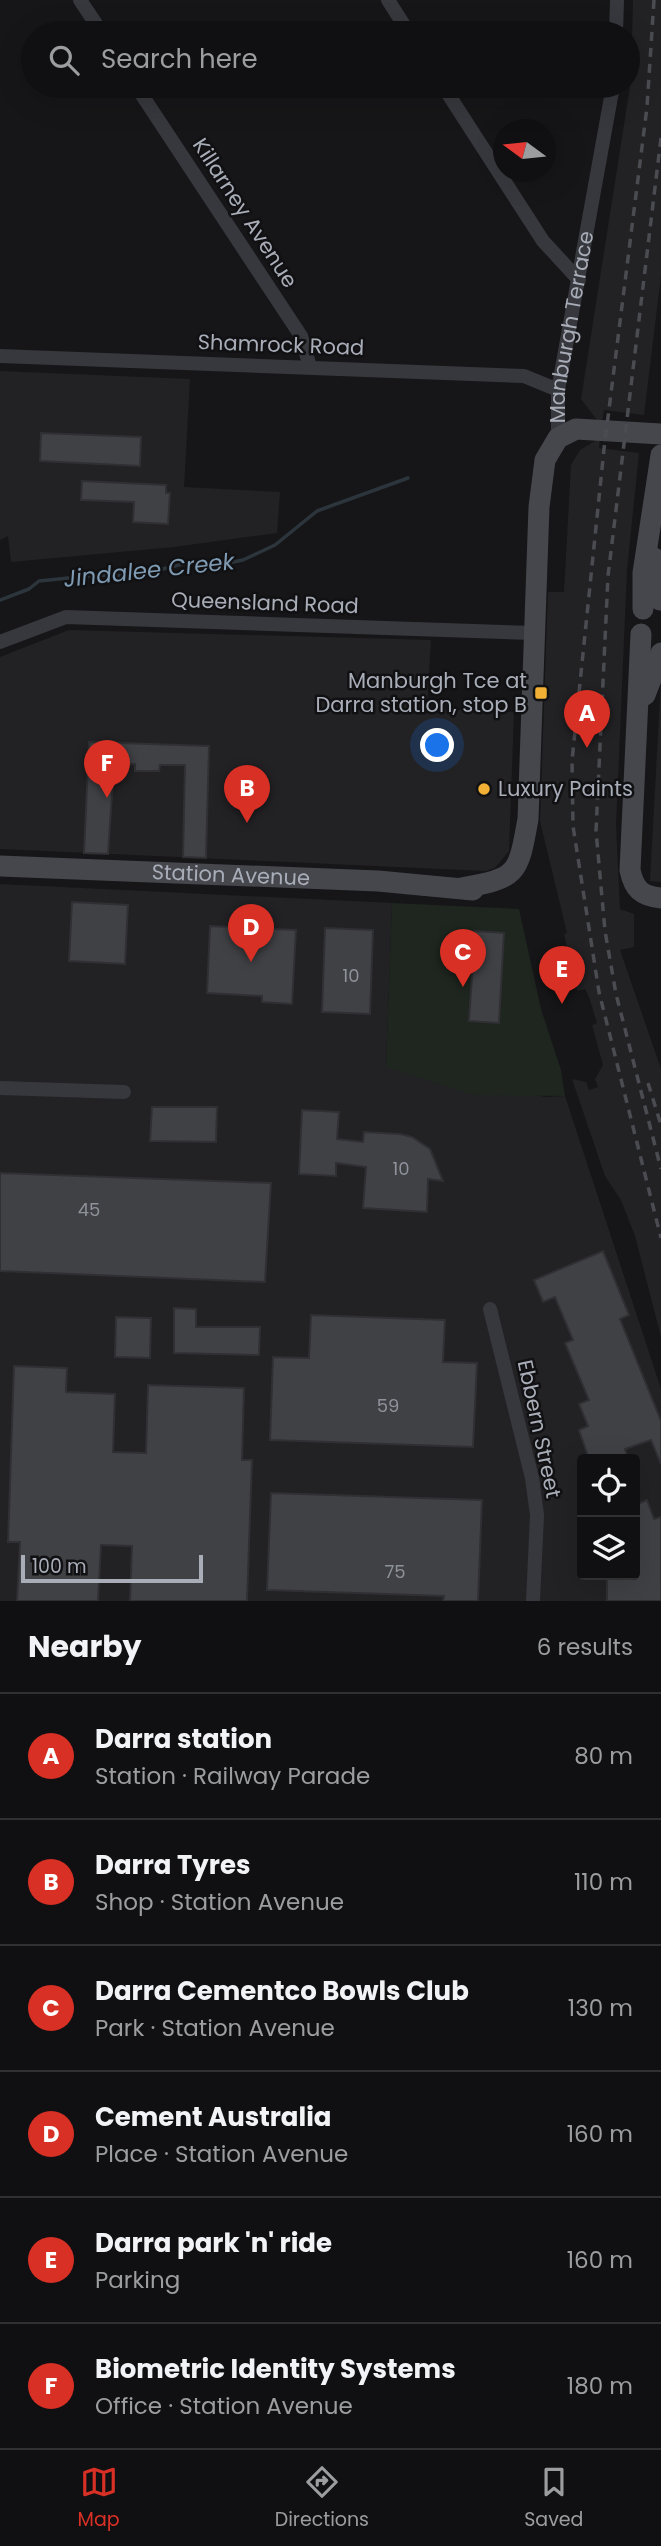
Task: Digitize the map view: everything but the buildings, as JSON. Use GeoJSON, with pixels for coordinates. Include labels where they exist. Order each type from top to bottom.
{"type":"FeatureCollection","features":[{"type":"Feature","properties":{"kind":"street"},"geometry":{"type":"LineString","coordinates":[[80,0],[94,21]]}},
{"type":"Feature","properties":{"kind":"street"},"geometry":{"type":"LineString","coordinates":[[387,0],[401,21]]}},
{"type":"Feature","properties":{"kind":"street"},"geometry":{"type":"LineString","coordinates":[[616,21],[617,0]]}},
{"type":"Feature","properties":{"kind":"street","name":"Killarney Avenue"},"geometry":{"type":"LineString","coordinates":[[144,98],[300,337],[310,367]]}},
{"type":"Feature","properties":{"kind":"street"},"geometry":{"type":"LineString","coordinates":[[451,98],[543,242],[579,280]]}},
{"type":"Feature","properties":{"kind":"street","name":"Manburgh Terrace"},"geometry":{"type":"LineString","coordinates":[[522,867],[532,839],[528,819],[533,633],[542,474],[549,450],[558,438],[558,390],[610,98]]}},
{"type":"Feature","properties":{"kind":"street","name":"Shamrock Road"},"geometry":{"type":"LineString","coordinates":[[0,356],[524,376],[558,390]]}},
{"type":"Feature","properties":{"kind":"street"},"geometry":{"type":"LineString","coordinates":[[558,438],[584,428],[661,434]]}},
{"type":"Feature","properties":{"kind":"street"},"geometry":{"type":"LineString","coordinates":[[661,455],[653,562],[654,603],[638,621],[641,634],[630,870],[632,883],[639,891],[661,898]]}},
{"type":"Feature","properties":{"kind":"street","name":"Queensland Road"},"geometry":{"type":"LineString","coordinates":[[0,642],[66,617],[533,633]]}},
{"type":"Feature","properties":{"kind":"street"},"geometry":{"type":"LineString","coordinates":[[641,634],[651,643],[661,645]]}},
{"type":"Feature","properties":{"kind":"street"},"geometry":{"type":"LineString","coordinates":[[636,717],[661,653]]}},
{"type":"Feature","properties":{"kind":"street","name":"Station Avenue"},"geometry":{"type":"LineString","coordinates":[[0,866],[378,881],[497,893],[517,886],[522,867]]}},
{"type":"Feature","properties":{"kind":"street"},"geometry":{"type":"LineString","coordinates":[[0,1088],[124,1092]]}},
{"type":"Feature","properties":{"kind":"street","name":"Ebbern Street"},"geometry":{"type":"LineString","coordinates":[[490,1308],[532,1478],[537,1515],[533,1601]]}},
{"type":"Feature","properties":{"kind":"shaded area"},"geometry":{"type":"Polygon","coordinates":[[[633,0],[661,0],[661,276],[644,415],[604,410],[602,422],[597,420],[581,399],[628,98],[640,98],[640,21],[632,21],[633,0]]]}},
{"type":"Feature","properties":{"kind":"shaded area"},"geometry":{"type":"Polygon","coordinates":[[[0,371],[190,379],[184,487],[280,492],[277,533],[174,547],[11,562],[8,536],[0,540],[0,371]]]}},
{"type":"Feature","properties":{"kind":"shaded area"},"geometry":{"type":"Polygon","coordinates":[[[600,438],[599,448],[639,453],[627,570],[616,825],[620,909],[634,914],[634,947],[620,950],[661,1069],[661,1337],[635,1236],[621,1200],[605,1176],[572,1079],[586,1082],[589,1090],[598,1087],[595,1079],[603,1065],[592,1025],[597,1023],[589,997],[585,989],[577,991],[564,934],[567,933],[540,821],[548,592],[564,592],[571,465],[580,450],[600,438]]]}},
{"type":"Feature","properties":{"kind":"shaded area"},"geometry":{"type":"Polygon","coordinates":[[[69,630],[431,640],[427,709],[514,712],[509,851],[495,868],[485,871],[0,849],[0,657],[69,630]]]}},
{"type":"Feature","properties":{"kind":"shaded area"},"geometry":{"type":"Polygon","coordinates":[[[661,680],[661,882],[650,881],[661,680]]]}},
{"type":"Feature","properties":{"kind":"shaded area"},"geometry":{"type":"Polygon","coordinates":[[[0,884],[392,903],[386,1067],[546,1097],[565,1096],[661,1389],[661,1601],[0,1601],[0,884]]]}},
{"type":"Feature","properties":{"kind":"shaded area"},"geometry":{"type":"Polygon","coordinates":[[[392,903],[519,909],[541,1009],[561,1070],[565,1096],[473,1095],[386,1067],[392,903]]]}},
{"type":"Feature","properties":{"kind":"waterway","name":"Jindalee Creek"},"geometry":{"type":"LineString","coordinates":[[0,600],[29,589],[39,581],[98,575],[136,576],[190,562],[228,563],[243,560],[275,545],[317,511],[408,478]]}},
{"type":"Feature","properties":{"kind":"railway"},"geometry":{"type":"LineString","coordinates":[[654,0],[647,107],[604,449],[572,761],[573,826],[599,992],[661,1238]]}},
{"type":"Feature","properties":{"kind":"railway"},"geometry":{"type":"LineString","coordinates":[[661,138],[608,576],[596,831],[605,931],[616,994],[661,1169]]}},
{"type":"Feature","properties":{"kind":"railway"},"geometry":{"type":"LineString","coordinates":[[648,1083],[661,1125]]}},
{"type":"Feature","properties":{"kind":"place","name":"Manburgh Tce at Darra station, stop B"},"geometry":{"type":"Point","coordinates":[541,693]}},
{"type":"Feature","properties":{"kind":"place","name":"Darra station"},"geometry":{"type":"Point","coordinates":[587,748]}},
{"type":"Feature","properties":{"kind":"place","name":"Luxury Paints"},"geometry":{"type":"Point","coordinates":[484,789]}},
{"type":"Feature","properties":{"kind":"place","name":"Biometric Identity Systems"},"geometry":{"type":"Point","coordinates":[107,798]}},
{"type":"Feature","properties":{"kind":"place","name":"Darra Tyres"},"geometry":{"type":"Point","coordinates":[247,823]}},
{"type":"Feature","properties":{"kind":"place","name":"Cement Australia"},"geometry":{"type":"Point","coordinates":[251,962]}},
{"type":"Feature","properties":{"kind":"place","name":"Darra Cementco Bowls Club"},"geometry":{"type":"Point","coordinates":[463,987]}},
{"type":"Feature","properties":{"kind":"place","name":"Darra park 'n' ride"},"geometry":{"type":"Point","coordinates":[562,1004]}}]}
